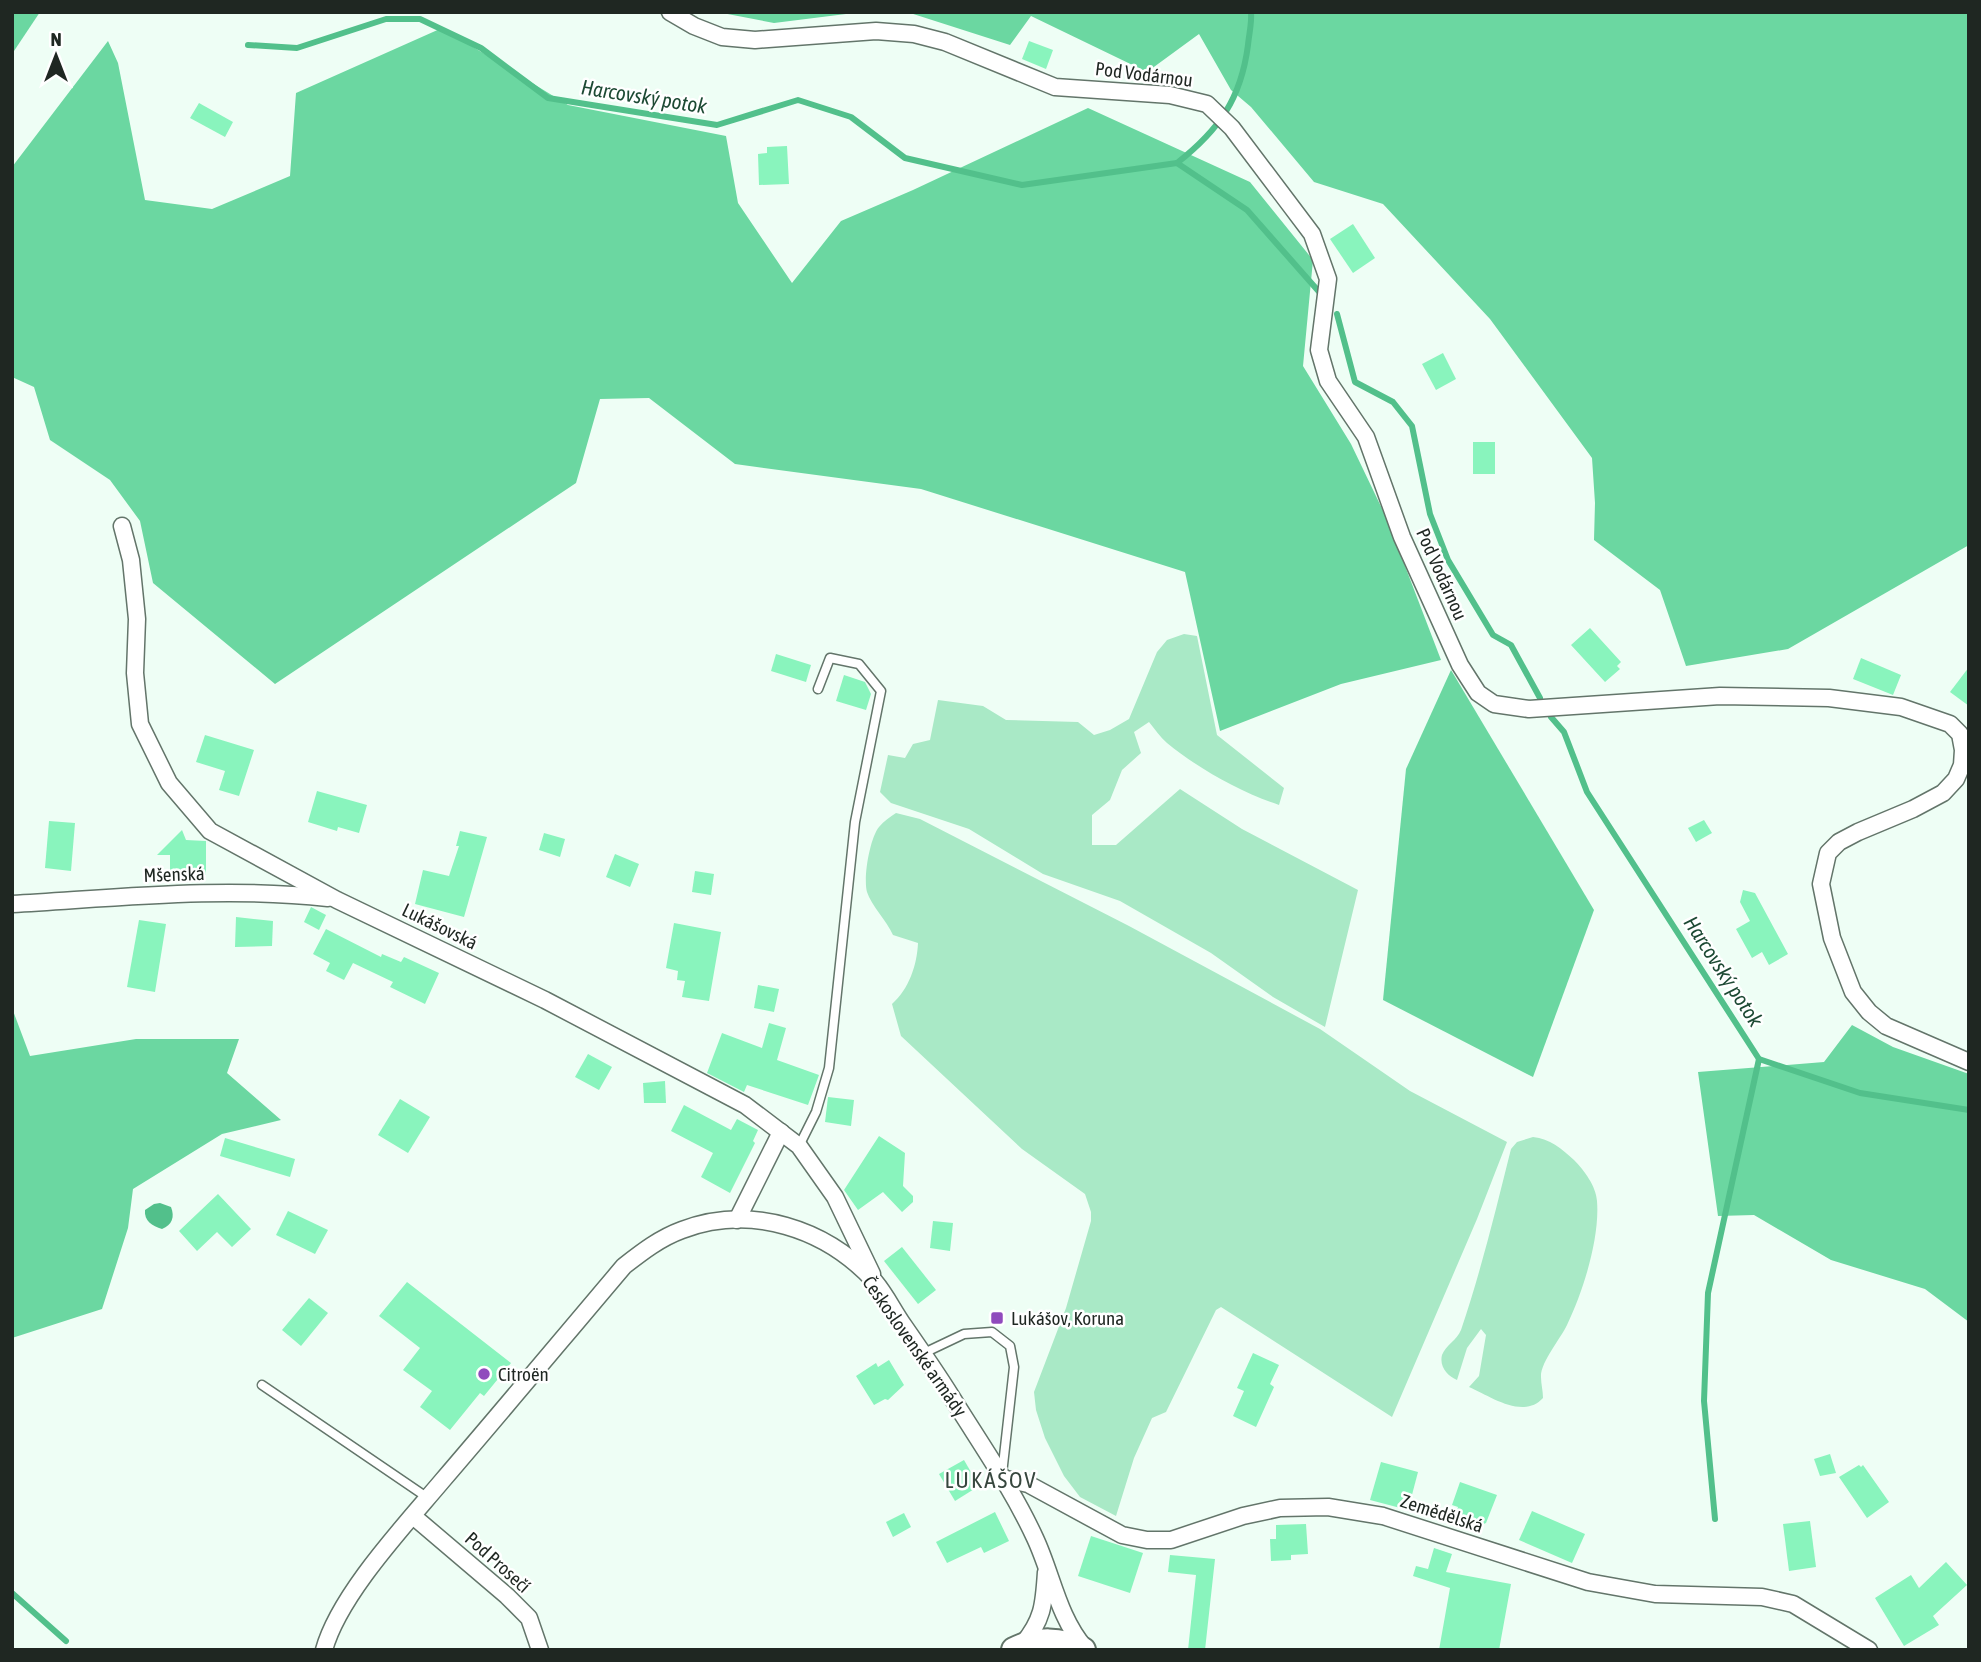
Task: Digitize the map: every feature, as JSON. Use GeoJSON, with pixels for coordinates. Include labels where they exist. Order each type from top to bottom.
{"type":"FeatureCollection","features":[{"type":"Feature","properties":{"kind":"main road","name":"Československé armády"},"geometry":{"type":"LineString","coordinates":[[1018,1648],[1038,1641],[1056,1641],[1085,1650]]}},
{"type":"Feature","properties":{"kind":"street","name":"Pod Vodárnou"},"geometry":{"type":"LineString","coordinates":[[670,12],[694,26],[722,37],[755,40],[876,31],[914,34],[945,42],[1055,86],[1170,94],[1207,104],[1312,234],[1328,279],[1319,350],[1328,381],[1366,437],[1402,537],[1460,665],[1478,693],[1494,705],[1529,709],[1720,696],[1829,698],[1901,707],[1943,721],[1960,734],[1963,757],[1956,779],[1943,793],[1839,842],[1828,853],[1821,884],[1832,938],[1853,992],[1886,1026],[1969,1062]]}},
{"type":"Feature","properties":{"kind":"street","name":"Lukášovská"},"geometry":{"type":"LineString","coordinates":[[122,526],[131,560],[137,619],[135,673],[140,724],[169,783],[210,831],[337,900],[557,1006],[745,1105],[799,1146],[835,1197],[876,1283]]}},
{"type":"Feature","properties":{"kind":"street","name":"Mšenská"},"geometry":{"type":"LineString","coordinates":[[12,904],[182,894],[281,893],[337,900]]}},
{"type":"Feature","properties":{"kind":"street"},"geometry":{"type":"LineString","coordinates":[[737,1220],[780,1132]]}},
{"type":"Feature","properties":{"kind":"street","name":"Československé armády"},"geometry":{"type":"LineString","coordinates":[[324,1650],[331,1628],[353,1592],[413,1516],[624,1266],[655,1243],[680,1231],[705,1223],[737,1220],[783,1223],[811,1234],[830,1243],[876,1283],[924,1353],[1002,1478],[1035,1537],[1067,1620],[1085,1650]]}},
{"type":"Feature","properties":{"kind":"street","name":"Zemědělská"},"geometry":{"type":"LineString","coordinates":[[1002,1478],[1028,1484],[1122,1535],[1147,1540],[1171,1540],[1243,1516],[1280,1508],[1328,1507],[1383,1516],[1588,1582],[1655,1594],[1762,1597],[1793,1604],[1869,1650]]}},
{"type":"Feature","properties":{"kind":"street","name":"Pod Prosečí"},"geometry":{"type":"LineString","coordinates":[[413,1516],[507,1596],[529,1619],[538,1643]]}},
{"type":"Feature","properties":{"kind":"street","name":"Československé armády"},"geometry":{"type":"LineString","coordinates":[[1018,1648],[1037,1626],[1044,1609],[1047,1567]]}},
{"type":"Feature","properties":{"kind":"lane"},"geometry":{"type":"LineString","coordinates":[[799,1146],[816,1112],[829,1068],[855,822],[881,691],[859,664],[830,658],[818,689]]}},
{"type":"Feature","properties":{"kind":"lane"},"geometry":{"type":"LineString","coordinates":[[924,1353],[964,1334],[992,1332],[1010,1346],[1014,1367],[1002,1478]]}},
{"type":"Feature","properties":{"kind":"lane"},"geometry":{"type":"LineString","coordinates":[[262,1385],[428,1499]]}},
{"type":"Feature","properties":{"kind":"shaded area"},"geometry":{"type":"Polygon","coordinates":[[[12,12],[40,12],[12,54],[12,12]]]}},
{"type":"Feature","properties":{"kind":"shaded area"},"geometry":{"type":"Polygon","coordinates":[[[717,12],[862,12],[774,23],[717,12]]]}},
{"type":"Feature","properties":{"kind":"shaded area"},"geometry":{"type":"Polygon","coordinates":[[[907,12],[1969,12],[1969,545],[1788,649],[1686,666],[1660,590],[1594,540],[1592,458],[1490,319],[1383,204],[1314,182],[1251,107],[1231,90],[1199,34],[1147,72],[1031,16],[1010,45],[907,12]]]}},
{"type":"Feature","properties":{"kind":"shaded area"},"geometry":{"type":"Polygon","coordinates":[[[442,28],[568,105],[726,136],[738,203],[792,283],[841,221],[1088,108],[1250,182],[1313,260],[1303,366],[1351,444],[1387,519],[1441,660],[1341,684],[1220,731],[1185,572],[921,489],[735,464],[649,398],[600,399],[576,483],[275,684],[153,583],[140,521],[110,480],[50,440],[34,387],[12,377],[12,167],[108,41],[118,63],[145,200],[212,209],[290,176],[296,93],[442,28]]]}},
{"type":"Feature","properties":{"kind":"shaded area"},"geometry":{"type":"Polygon","coordinates":[[[1184,634],[1197,636],[1217,735],[1284,788],[1279,805],[1235,787],[1206,771],[1167,743],[1149,722],[1134,732],[1141,753],[1122,770],[1110,800],[1092,815],[1092,845],[1116,845],[1180,789],[1242,829],[1358,890],[1325,1027],[1273,997],[1211,953],[1120,901],[1043,874],[969,829],[891,803],[880,792],[888,755],[905,758],[913,744],[930,740],[938,700],[983,706],[1006,720],[1078,722],[1094,735],[1110,730],[1129,719],[1157,652],[1167,640],[1184,634]]]}},
{"type":"Feature","properties":{"kind":"shaded area"},"geometry":{"type":"Polygon","coordinates":[[[1451,670],[1594,910],[1533,1077],[1383,1000],[1406,769],[1451,670]]]}},
{"type":"Feature","properties":{"kind":"shaded area"},"geometry":{"type":"Polygon","coordinates":[[[896,813],[920,819],[1129,926],[1320,1029],[1410,1091],[1507,1142],[1392,1417],[1221,1307],[1216,1310],[1166,1412],[1152,1418],[1134,1458],[1116,1516],[1080,1497],[1064,1476],[1045,1438],[1036,1410],[1034,1392],[1066,1308],[1091,1221],[1091,1212],[1085,1194],[1022,1149],[901,1036],[892,1004],[911,976],[918,943],[893,935],[869,897],[866,885],[868,858],[876,832],[896,813]]]}},
{"type":"Feature","properties":{"kind":"shaded area"},"geometry":{"type":"Polygon","coordinates":[[[12,1008],[30,1056],[136,1039],[239,1039],[227,1073],[281,1120],[222,1134],[133,1189],[128,1228],[102,1309],[12,1338],[12,1008]]]}},
{"type":"Feature","properties":{"kind":"shaded area"},"geometry":{"type":"Polygon","coordinates":[[[1852,1025],[1893,1047],[1969,1074],[1969,1322],[1925,1289],[1831,1260],[1754,1215],[1718,1216],[1698,1072],[1824,1062],[1852,1025]]]}},
{"type":"Feature","properties":{"kind":"shaded area"},"geometry":{"type":"Polygon","coordinates":[[[1533,1137],[1555,1145],[1582,1169],[1594,1190],[1597,1216],[1593,1248],[1579,1297],[1542,1371],[1543,1398],[1526,1407],[1516,1407],[1469,1387],[1479,1376],[1486,1335],[1481,1329],[1467,1348],[1457,1380],[1445,1371],[1441,1359],[1461,1330],[1482,1263],[1511,1149],[1517,1142],[1533,1137]]]}},
{"type":"Feature","properties":{"kind":"shaded area"},"geometry":{"type":"Polygon","coordinates":[[[160,1203],[171,1207],[173,1214],[170,1223],[162,1229],[149,1222],[145,1214],[145,1210],[160,1203]]]}},
{"type":"Feature","properties":{"kind":"building"},"geometry":{"type":"Polygon","coordinates":[[[1029,41],[1053,50],[1046,69],[1022,59],[1029,41]]]}},
{"type":"Feature","properties":{"kind":"building"},"geometry":{"type":"Polygon","coordinates":[[[199,103],[233,122],[225,137],[190,118],[199,103]]]}},
{"type":"Feature","properties":{"kind":"building"},"geometry":{"type":"Polygon","coordinates":[[[787,146],[789,184],[759,185],[758,154],[767,153],[767,147],[787,146]]]}},
{"type":"Feature","properties":{"kind":"building"},"geometry":{"type":"Polygon","coordinates":[[[1353,224],[1375,258],[1353,273],[1330,239],[1353,224]]]}},
{"type":"Feature","properties":{"kind":"building"},"geometry":{"type":"Polygon","coordinates":[[[1443,353],[1456,379],[1436,390],[1422,364],[1443,353]]]}},
{"type":"Feature","properties":{"kind":"building"},"geometry":{"type":"Polygon","coordinates":[[[1473,442],[1495,442],[1495,474],[1473,474],[1473,442]]]}},
{"type":"Feature","properties":{"kind":"building"},"geometry":{"type":"Polygon","coordinates":[[[1590,628],[1621,662],[1617,666],[1620,669],[1605,682],[1571,645],[1590,628]]]}},
{"type":"Feature","properties":{"kind":"building"},"geometry":{"type":"Polygon","coordinates":[[[776,654],[811,665],[806,682],[771,671],[776,654]]]}},
{"type":"Feature","properties":{"kind":"building"},"geometry":{"type":"Polygon","coordinates":[[[1861,658],[1901,675],[1893,695],[1853,679],[1861,658]]]}},
{"type":"Feature","properties":{"kind":"building"},"geometry":{"type":"Polygon","coordinates":[[[1969,667],[1969,706],[1950,692],[1969,667]]]}},
{"type":"Feature","properties":{"kind":"building"},"geometry":{"type":"Polygon","coordinates":[[[844,675],[865,682],[871,694],[866,710],[836,701],[844,675]]]}},
{"type":"Feature","properties":{"kind":"building"},"geometry":{"type":"Polygon","coordinates":[[[205,735],[254,750],[239,796],[219,790],[225,771],[196,762],[205,735]]]}},
{"type":"Feature","properties":{"kind":"building"},"geometry":{"type":"Polygon","coordinates":[[[317,791],[367,805],[359,833],[338,827],[337,831],[308,822],[317,791]]]}},
{"type":"Feature","properties":{"kind":"building"},"geometry":{"type":"Polygon","coordinates":[[[1704,820],[1712,833],[1696,842],[1688,828],[1704,820]]]}},
{"type":"Feature","properties":{"kind":"building"},"geometry":{"type":"Polygon","coordinates":[[[49,821],[75,823],[71,871],[45,868],[49,821]]]}},
{"type":"Feature","properties":{"kind":"building"},"geometry":{"type":"Polygon","coordinates":[[[182,830],[186,840],[206,841],[206,875],[170,875],[170,855],[157,855],[182,830]]]}},
{"type":"Feature","properties":{"kind":"building"},"geometry":{"type":"Polygon","coordinates":[[[460,831],[487,837],[464,917],[415,904],[423,870],[449,876],[459,846],[456,846],[460,831]]]}},
{"type":"Feature","properties":{"kind":"building"},"geometry":{"type":"Polygon","coordinates":[[[544,833],[565,839],[560,857],[539,850],[544,833]]]}},
{"type":"Feature","properties":{"kind":"building"},"geometry":{"type":"Polygon","coordinates":[[[615,854],[639,864],[630,887],[606,877],[615,854]]]}},
{"type":"Feature","properties":{"kind":"building"},"geometry":{"type":"Polygon","coordinates":[[[695,871],[714,874],[711,895],[692,892],[695,871]]]}},
{"type":"Feature","properties":{"kind":"building"},"geometry":{"type":"Polygon","coordinates":[[[1743,890],[1755,893],[1788,954],[1769,965],[1762,952],[1752,958],[1736,929],[1750,921],[1740,902],[1743,890]]]}},
{"type":"Feature","properties":{"kind":"building"},"geometry":{"type":"Polygon","coordinates":[[[311,907],[326,915],[319,930],[304,922],[311,907]]]}},
{"type":"Feature","properties":{"kind":"building"},"geometry":{"type":"Polygon","coordinates":[[[236,917],[273,921],[272,946],[235,947],[236,917]]]}},
{"type":"Feature","properties":{"kind":"building"},"geometry":{"type":"Polygon","coordinates":[[[139,920],[166,924],[155,992],[127,987],[139,920]]]}},
{"type":"Feature","properties":{"kind":"building"},"geometry":{"type":"Polygon","coordinates":[[[674,923],[721,932],[709,1001],[682,997],[685,981],[677,980],[678,971],[666,968],[674,923]]]}},
{"type":"Feature","properties":{"kind":"building"},"geometry":{"type":"Polygon","coordinates":[[[326,929],[381,957],[382,954],[401,962],[404,957],[439,973],[425,1004],[390,987],[393,982],[353,963],[344,980],[326,971],[330,963],[313,954],[326,929]]]}},
{"type":"Feature","properties":{"kind":"building"},"geometry":{"type":"Polygon","coordinates":[[[758,985],[779,989],[774,1012],[754,1008],[758,985]]]}},
{"type":"Feature","properties":{"kind":"building"},"geometry":{"type":"Polygon","coordinates":[[[769,1023],[786,1028],[777,1060],[819,1075],[808,1105],[747,1085],[744,1092],[707,1073],[722,1033],[762,1048],[769,1023]]]}},
{"type":"Feature","properties":{"kind":"building"},"geometry":{"type":"Polygon","coordinates":[[[588,1054],[612,1067],[599,1090],[575,1077],[588,1054]]]}},
{"type":"Feature","properties":{"kind":"building"},"geometry":{"type":"Polygon","coordinates":[[[665,1081],[666,1103],[644,1103],[643,1083],[665,1081]]]}},
{"type":"Feature","properties":{"kind":"building"},"geometry":{"type":"Polygon","coordinates":[[[828,1097],[854,1100],[851,1126],[825,1122],[828,1097]]]}},
{"type":"Feature","properties":{"kind":"building"},"geometry":{"type":"Polygon","coordinates":[[[400,1099],[430,1117],[408,1153],[378,1135],[400,1099]]]}},
{"type":"Feature","properties":{"kind":"building"},"geometry":{"type":"Polygon","coordinates":[[[684,1105],[731,1130],[737,1119],[758,1130],[753,1141],[755,1143],[730,1193],[701,1177],[713,1153],[671,1131],[684,1105]]]}},
{"type":"Feature","properties":{"kind":"building"},"geometry":{"type":"Polygon","coordinates":[[[879,1136],[905,1153],[903,1186],[913,1196],[913,1202],[902,1212],[883,1192],[858,1210],[844,1190],[879,1136]]]}},
{"type":"Feature","properties":{"kind":"building"},"geometry":{"type":"Polygon","coordinates":[[[225,1138],[295,1159],[290,1177],[220,1156],[225,1138]]]}},
{"type":"Feature","properties":{"kind":"building"},"geometry":{"type":"Polygon","coordinates":[[[218,1194],[251,1229],[232,1247],[217,1232],[197,1251],[179,1231],[218,1194]]]}},
{"type":"Feature","properties":{"kind":"building"},"geometry":{"type":"Polygon","coordinates":[[[288,1211],[328,1230],[315,1254],[276,1235],[288,1211]]]}},
{"type":"Feature","properties":{"kind":"building"},"geometry":{"type":"Polygon","coordinates":[[[933,1221],[953,1223],[950,1251],[930,1248],[933,1221]]]}},
{"type":"Feature","properties":{"kind":"building"},"geometry":{"type":"Polygon","coordinates":[[[902,1247],[936,1290],[918,1304],[884,1261],[902,1247]]]}},
{"type":"Feature","properties":{"kind":"building"},"geometry":{"type":"Polygon","coordinates":[[[407,1282],[511,1363],[484,1396],[480,1393],[450,1430],[420,1407],[432,1391],[403,1370],[420,1348],[379,1316],[407,1282]]]}},
{"type":"Feature","properties":{"kind":"building"},"geometry":{"type":"Polygon","coordinates":[[[309,1298],[328,1313],[301,1346],[282,1330],[309,1298]]]}},
{"type":"Feature","properties":{"kind":"building"},"geometry":{"type":"Polygon","coordinates":[[[1253,1353],[1279,1365],[1270,1384],[1274,1387],[1256,1427],[1233,1416],[1244,1391],[1237,1388],[1253,1353]]]}},
{"type":"Feature","properties":{"kind":"building"},"geometry":{"type":"Polygon","coordinates":[[[889,1360],[904,1385],[888,1400],[874,1405],[856,1376],[876,1363],[878,1367],[889,1360]]]}},
{"type":"Feature","properties":{"kind":"building"},"geometry":{"type":"Polygon","coordinates":[[[1830,1454],[1836,1473],[1820,1476],[1814,1459],[1830,1454]]]}},
{"type":"Feature","properties":{"kind":"building"},"geometry":{"type":"Polygon","coordinates":[[[964,1460],[979,1486],[955,1501],[939,1474],[964,1460]]]}},
{"type":"Feature","properties":{"kind":"building"},"geometry":{"type":"Polygon","coordinates":[[[1381,1462],[1418,1472],[1408,1510],[1370,1500],[1381,1462]]]}},
{"type":"Feature","properties":{"kind":"building"},"geometry":{"type":"Polygon","coordinates":[[[1863,1465],[1889,1502],[1867,1518],[1839,1477],[1863,1465]]]}},
{"type":"Feature","properties":{"kind":"building"},"geometry":{"type":"Polygon","coordinates":[[[1460,1482],[1497,1495],[1486,1523],[1472,1529],[1471,1521],[1456,1515],[1458,1507],[1452,1505],[1460,1482]]]}},
{"type":"Feature","properties":{"kind":"building"},"geometry":{"type":"Polygon","coordinates":[[[1532,1511],[1585,1534],[1572,1563],[1519,1540],[1532,1511]]]}},
{"type":"Feature","properties":{"kind":"building"},"geometry":{"type":"Polygon","coordinates":[[[995,1512],[1009,1541],[984,1553],[981,1547],[947,1563],[936,1542],[995,1512]]]}},
{"type":"Feature","properties":{"kind":"building"},"geometry":{"type":"Polygon","coordinates":[[[904,1513],[911,1527],[893,1537],[886,1522],[904,1513]]]}},
{"type":"Feature","properties":{"kind":"building"},"geometry":{"type":"Polygon","coordinates":[[[1810,1521],[1816,1567],[1789,1571],[1783,1524],[1810,1521]]]}},
{"type":"Feature","properties":{"kind":"building"},"geometry":{"type":"Polygon","coordinates":[[[1306,1524],[1308,1554],[1291,1555],[1291,1560],[1271,1561],[1270,1539],[1276,1539],[1276,1525],[1306,1524]]]}},
{"type":"Feature","properties":{"kind":"building"},"geometry":{"type":"Polygon","coordinates":[[[1091,1536],[1143,1553],[1130,1593],[1078,1576],[1091,1536]]]}},
{"type":"Feature","properties":{"kind":"building"},"geometry":{"type":"Polygon","coordinates":[[[1434,1548],[1452,1554],[1446,1572],[1511,1584],[1499,1650],[1439,1650],[1450,1588],[1413,1576],[1416,1566],[1428,1569],[1434,1548]]]}},
{"type":"Feature","properties":{"kind":"building"},"geometry":{"type":"Polygon","coordinates":[[[1170,1555],[1215,1559],[1205,1650],[1188,1650],[1196,1575],[1168,1572],[1170,1555]]]}},
{"type":"Feature","properties":{"kind":"building"},"geometry":{"type":"Polygon","coordinates":[[[1946,1562],[1967,1585],[1933,1616],[1939,1625],[1904,1646],[1875,1598],[1911,1575],[1919,1588],[1946,1562]]]}},
{"type":"Feature","properties":{"kind":"waterway"},"geometry":{"type":"LineString","coordinates":[[1177,163],[1205,138],[1226,112],[1234,97],[1245,64],[1251,12]]}},
{"type":"Feature","properties":{"kind":"waterway","name":"Harcovský potok"},"geometry":{"type":"LineString","coordinates":[[248,45],[297,48],[386,19],[420,19],[481,48],[548,98],[717,125],[798,100],[851,117],[905,158],[1022,185],[1177,163],[1247,210],[1321,294]]}},
{"type":"Feature","properties":{"kind":"waterway","name":"Harcovský potok"},"geometry":{"type":"LineString","coordinates":[[1337,314],[1355,382],[1393,402],[1412,426],[1430,514],[1448,560],[1493,635],[1511,645],[1540,698]]}},
{"type":"Feature","properties":{"kind":"waterway","name":"Harcovský potok"},"geometry":{"type":"LineString","coordinates":[[1551,717],[1564,732],[1587,792],[1759,1059],[1860,1093],[1969,1110]]}},
{"type":"Feature","properties":{"kind":"waterway"},"geometry":{"type":"LineString","coordinates":[[1715,1519],[1704,1401],[1708,1293],[1759,1059]]}},
{"type":"Feature","properties":{"kind":"waterway"},"geometry":{"type":"LineString","coordinates":[[12,1593],[66,1641]]}},
{"type":"Feature","properties":{"kind":"place","name":"Lukášov, Koruna"},"geometry":{"type":"Point","coordinates":[997,1318]}},
{"type":"Feature","properties":{"kind":"place","name":"Citroën"},"geometry":{"type":"Point","coordinates":[484,1374]}},
{"type":"Feature","properties":{"kind":"district","name":"LUKÁŠOV"},"geometry":{"type":"Point","coordinates":[991,1480]}}]}
